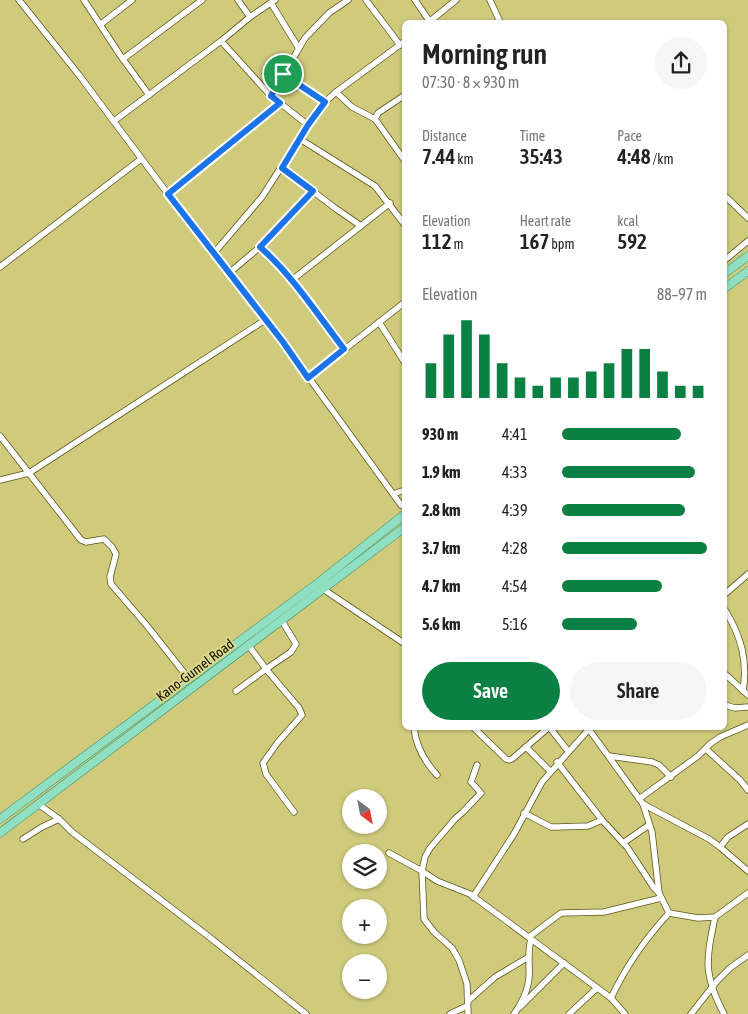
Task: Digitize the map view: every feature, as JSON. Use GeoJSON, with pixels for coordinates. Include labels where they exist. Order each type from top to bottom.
{"type":"FeatureCollection","features":[{"type":"Feature","properties":{"kind":"main road"},"geometry":{"type":"LineString","coordinates":[[727,272],[748,256]]}},
{"type":"Feature","properties":{"kind":"main road"},"geometry":{"type":"LineString","coordinates":[[727,287],[748,271]]}},
{"type":"Feature","properties":{"kind":"main road","name":"Kano-Gumel Road"},"geometry":{"type":"LineString","coordinates":[[0,820],[189,679],[265,627],[402,516]]}},
{"type":"Feature","properties":{"kind":"main road","name":"Kano-Gumel Road"},"geometry":{"type":"LineString","coordinates":[[0,833],[249,646],[265,627],[282,620],[402,529]]}},
{"type":"Feature","properties":{"kind":"street"},"geometry":{"type":"LineString","coordinates":[[19,0],[79,75],[265,320],[402,506]]}},
{"type":"Feature","properties":{"kind":"street"},"geometry":{"type":"LineString","coordinates":[[84,0],[149,95]]}},
{"type":"Feature","properties":{"kind":"street"},"geometry":{"type":"LineString","coordinates":[[100,24],[132,0]]}},
{"type":"Feature","properties":{"kind":"street"},"geometry":{"type":"LineString","coordinates":[[124,59],[202,0]]}},
{"type":"Feature","properties":{"kind":"street"},"geometry":{"type":"LineString","coordinates":[[238,0],[250,17]]}},
{"type":"Feature","properties":{"kind":"street"},"geometry":{"type":"LineString","coordinates":[[271,96],[298,47],[312,29],[329,13],[348,0]]}},
{"type":"Feature","properties":{"kind":"street"},"geometry":{"type":"LineString","coordinates":[[214,253],[262,197],[325,102],[402,43],[366,0]]}},
{"type":"Feature","properties":{"kind":"street"},"geometry":{"type":"LineString","coordinates":[[415,0],[429,20]]}},
{"type":"Feature","properties":{"kind":"street"},"geometry":{"type":"LineString","coordinates":[[432,20],[456,0]]}},
{"type":"Feature","properties":{"kind":"street"},"geometry":{"type":"LineString","coordinates":[[490,0],[499,20]]}},
{"type":"Feature","properties":{"kind":"street"},"geometry":{"type":"LineString","coordinates":[[114,121],[250,17],[273,2],[298,47]]}},
{"type":"Feature","properties":{"kind":"street"},"geometry":{"type":"LineString","coordinates":[[221,41],[271,96],[308,125]]}},
{"type":"Feature","properties":{"kind":"street"},"geometry":{"type":"LineString","coordinates":[[283,74],[325,102]]}},
{"type":"Feature","properties":{"kind":"street"},"geometry":{"type":"LineString","coordinates":[[336,92],[352,107],[374,119],[402,157]]}},
{"type":"Feature","properties":{"kind":"street"},"geometry":{"type":"LineString","coordinates":[[374,119],[386,107],[402,97]]}},
{"type":"Feature","properties":{"kind":"street"},"geometry":{"type":"LineString","coordinates":[[168,194],[280,103]]}},
{"type":"Feature","properties":{"kind":"street"},"geometry":{"type":"LineString","coordinates":[[300,139],[375,186],[402,220]]}},
{"type":"Feature","properties":{"kind":"street"},"geometry":{"type":"LineString","coordinates":[[0,267],[141,158]]}},
{"type":"Feature","properties":{"kind":"street"},"geometry":{"type":"LineString","coordinates":[[282,168],[361,226]]}},
{"type":"Feature","properties":{"kind":"street"},"geometry":{"type":"LineString","coordinates":[[229,273],[260,247],[313,191]]}},
{"type":"Feature","properties":{"kind":"street"},"geometry":{"type":"LineString","coordinates":[[727,198],[748,218]]}},
{"type":"Feature","properties":{"kind":"street"},"geometry":{"type":"LineString","coordinates":[[292,280],[390,203]]}},
{"type":"Feature","properties":{"kind":"street"},"geometry":{"type":"LineString","coordinates":[[727,258],[748,241]]}},
{"type":"Feature","properties":{"kind":"street"},"geometry":{"type":"LineString","coordinates":[[260,247],[275,260],[292,280],[344,349]]}},
{"type":"Feature","properties":{"kind":"street"},"geometry":{"type":"LineString","coordinates":[[308,378],[402,304]]}},
{"type":"Feature","properties":{"kind":"street"},"geometry":{"type":"LineString","coordinates":[[0,480],[29,472],[265,320]]}},
{"type":"Feature","properties":{"kind":"street"},"geometry":{"type":"LineString","coordinates":[[379,322],[402,358]]}},
{"type":"Feature","properties":{"kind":"street"},"geometry":{"type":"LineString","coordinates":[[0,436],[72,531],[81,540],[86,542],[104,539],[112,547],[116,554],[110,576],[111,584],[189,679]]}},
{"type":"Feature","properties":{"kind":"street"},"geometry":{"type":"LineString","coordinates":[[392,494],[402,491]]}},
{"type":"Feature","properties":{"kind":"street"},"geometry":{"type":"LineString","coordinates":[[727,592],[748,574]]}},
{"type":"Feature","properties":{"kind":"street"},"geometry":{"type":"LineString","coordinates":[[323,589],[402,642]]}},
{"type":"Feature","properties":{"kind":"street"},"geometry":{"type":"LineString","coordinates":[[727,614],[741,641],[746,693]]}},
{"type":"Feature","properties":{"kind":"street"},"geometry":{"type":"LineString","coordinates":[[236,690],[291,652],[296,644],[282,620]]}},
{"type":"Feature","properties":{"kind":"street"},"geometry":{"type":"LineString","coordinates":[[249,646],[299,708],[302,715],[278,742],[263,763],[266,774],[294,812]]}},
{"type":"Feature","properties":{"kind":"street"},"geometry":{"type":"LineString","coordinates":[[727,676],[746,693]]}},
{"type":"Feature","properties":{"kind":"street"},"geometry":{"type":"LineString","coordinates":[[727,706],[748,707]]}},
{"type":"Feature","properties":{"kind":"street"},"geometry":{"type":"LineString","coordinates":[[641,802],[720,737],[748,725]]}},
{"type":"Feature","properties":{"kind":"street"},"geometry":{"type":"LineString","coordinates":[[414,730],[415,739],[421,754],[436,775]]}},
{"type":"Feature","properties":{"kind":"street"},"geometry":{"type":"LineString","coordinates":[[476,730],[508,760],[547,730]]}},
{"type":"Feature","properties":{"kind":"street"},"geometry":{"type":"LineString","coordinates":[[551,730],[568,751]]}},
{"type":"Feature","properties":{"kind":"street"},"geometry":{"type":"LineString","coordinates":[[473,897],[514,834],[542,782],[586,730]]}},
{"type":"Feature","properties":{"kind":"street"},"geometry":{"type":"LineString","coordinates":[[590,730],[641,802],[652,832],[660,896]]}},
{"type":"Feature","properties":{"kind":"street"},"geometry":{"type":"LineString","coordinates":[[526,747],[550,771]]}},
{"type":"Feature","properties":{"kind":"street"},"geometry":{"type":"LineString","coordinates":[[706,749],[740,780],[748,790]]}},
{"type":"Feature","properties":{"kind":"street"},"geometry":{"type":"LineString","coordinates":[[609,756],[652,762],[659,765],[670,777]]}},
{"type":"Feature","properties":{"kind":"street"},"geometry":{"type":"LineString","coordinates":[[558,762],[602,820],[623,843],[660,896],[669,914]]}},
{"type":"Feature","properties":{"kind":"street"},"geometry":{"type":"LineString","coordinates":[[468,1014],[466,984],[456,954],[430,928],[424,919],[422,871],[425,857],[430,848],[481,793],[471,782],[477,765]]}},
{"type":"Feature","properties":{"kind":"street"},"geometry":{"type":"LineString","coordinates":[[641,802],[720,847],[748,871]]}},
{"type":"Feature","properties":{"kind":"street"},"geometry":{"type":"LineString","coordinates":[[38,804],[306,1014]]}},
{"type":"Feature","properties":{"kind":"street"},"geometry":{"type":"LineString","coordinates":[[524,813],[557,827],[588,826],[602,820]]}},
{"type":"Feature","properties":{"kind":"street"},"geometry":{"type":"LineString","coordinates":[[23,839],[42,827],[59,820]]}},
{"type":"Feature","properties":{"kind":"street"},"geometry":{"type":"LineString","coordinates":[[720,847],[728,837],[748,824]]}},
{"type":"Feature","properties":{"kind":"street"},"geometry":{"type":"LineString","coordinates":[[623,843],[649,825]]}},
{"type":"Feature","properties":{"kind":"street"},"geometry":{"type":"LineString","coordinates":[[389,853],[437,881],[473,897],[611,998],[625,1014]]}},
{"type":"Feature","properties":{"kind":"street"},"geometry":{"type":"LineString","coordinates":[[669,914],[698,918],[715,917],[748,893]]}},
{"type":"Feature","properties":{"kind":"street"},"geometry":{"type":"LineString","coordinates":[[515,1013],[527,989],[530,938],[561,913],[604,912],[660,896]]}},
{"type":"Feature","properties":{"kind":"street"},"geometry":{"type":"LineString","coordinates":[[611,998],[622,974],[643,943],[669,914]]}},
{"type":"Feature","properties":{"kind":"street"},"geometry":{"type":"LineString","coordinates":[[715,917],[707,964],[712,986],[724,1014]]}},
{"type":"Feature","properties":{"kind":"street"},"geometry":{"type":"LineString","coordinates":[[691,1014],[712,986],[730,968],[748,955]]}},
{"type":"Feature","properties":{"kind":"street"},"geometry":{"type":"LineString","coordinates":[[450,1014],[467,1004],[494,977],[528,958]]}},
{"type":"Feature","properties":{"kind":"street"},"geometry":{"type":"LineString","coordinates":[[515,1013],[564,963]]}},
{"type":"Feature","properties":{"kind":"street"},"geometry":{"type":"LineString","coordinates":[[569,1014],[597,988]]}},
{"type":"Feature","properties":{"kind":"route"},"geometry":{"type":"LineString","coordinates":[[283,74],[325,102],[308,125],[282,168],[313,191],[260,247],[275,260],[292,280],[344,349],[308,378],[283,342],[168,194],[280,103],[271,96],[283,74]]}}]}
